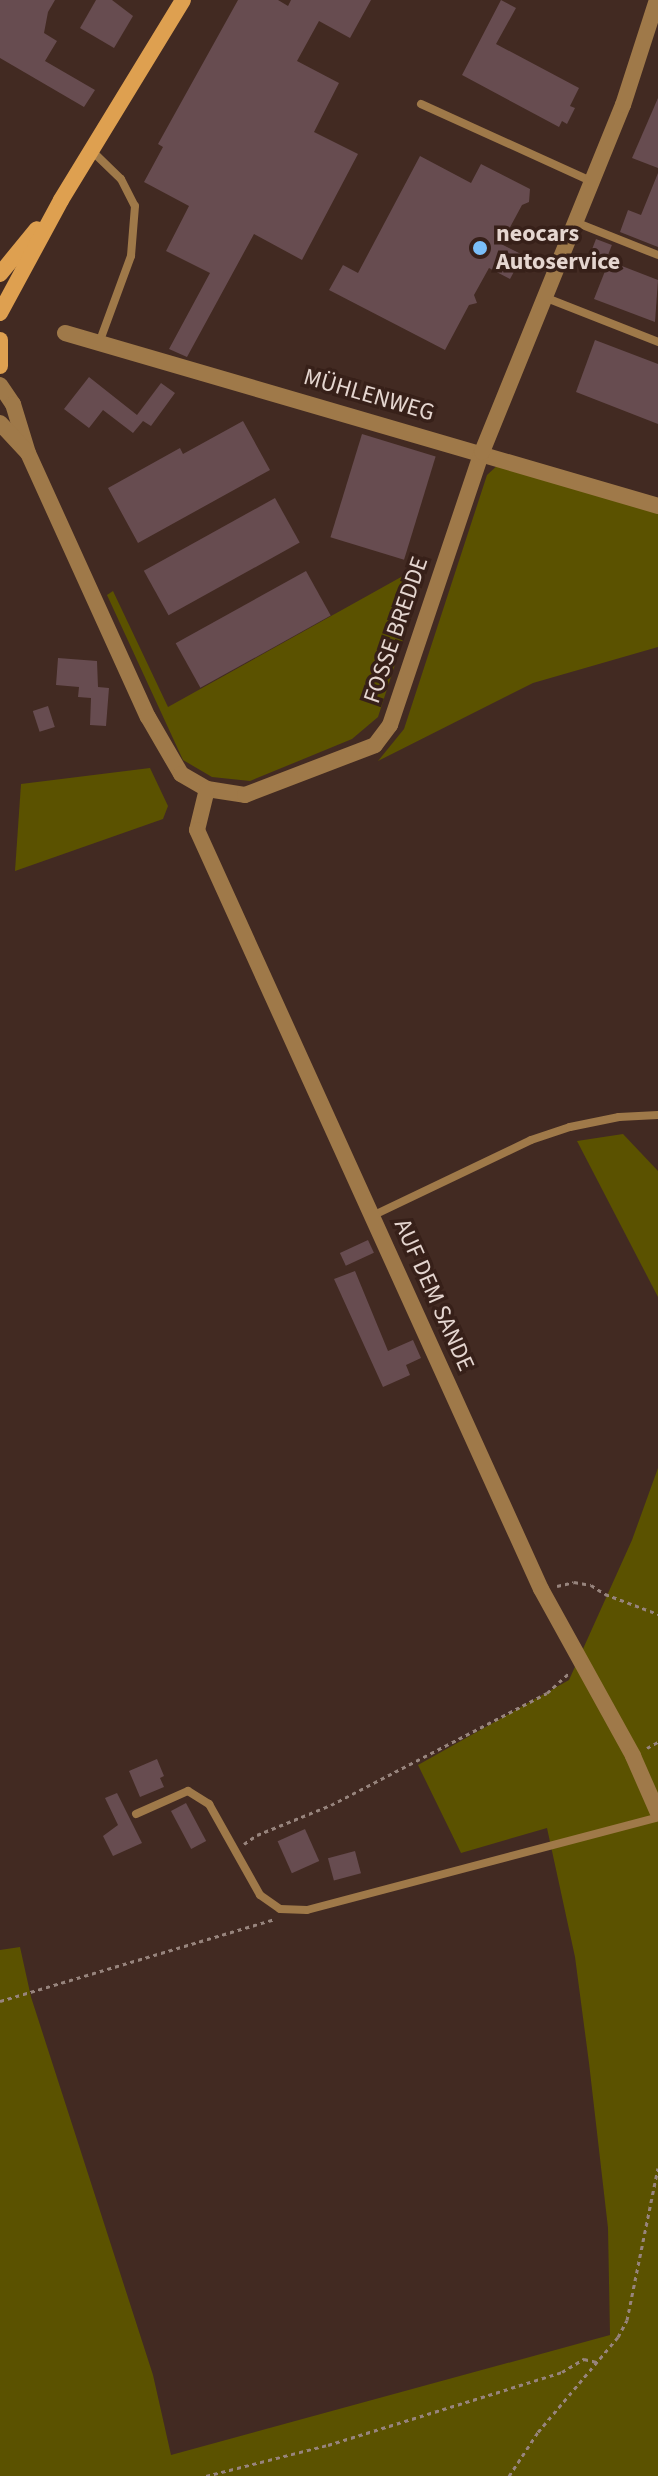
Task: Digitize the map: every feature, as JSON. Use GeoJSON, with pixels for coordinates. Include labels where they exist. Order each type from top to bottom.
{"type":"FeatureCollection","features":[{"type":"Feature","properties":{"kind":"main road"},"geometry":{"type":"LineString","coordinates":[[0,313],[61,200],[183,0]]}},
{"type":"Feature","properties":{"kind":"main road"},"geometry":{"type":"LineString","coordinates":[[0,274],[61,200]]}},
{"type":"Feature","properties":{"kind":"main road"},"geometry":{"type":"LineString","coordinates":[[0,340],[0,366]]}},
{"type":"Feature","properties":{"kind":"street","name":"FOSSE BREDDE"},"geometry":{"type":"LineString","coordinates":[[0,385],[13,404],[28,453],[148,717],[181,774],[207,789],[245,795],[375,745],[390,725],[482,452],[623,105],[657,0]]}},
{"type":"Feature","properties":{"kind":"street","name":"MÜHLENWEG"},"geometry":{"type":"LineString","coordinates":[[65,333],[482,452],[658,506]]}},
{"type":"Feature","properties":{"kind":"street","name":"FOSSE BREDDE"},"geometry":{"type":"LineString","coordinates":[[0,423],[28,453]]}},
{"type":"Feature","properties":{"kind":"street","name":"AUF DEM SANDE"},"geometry":{"type":"LineString","coordinates":[[207,789],[197,830],[541,1589],[633,1756],[658,1815]]}},
{"type":"Feature","properties":{"kind":"lane"},"geometry":{"type":"LineString","coordinates":[[421,104],[591,181]]}},
{"type":"Feature","properties":{"kind":"lane"},"geometry":{"type":"LineString","coordinates":[[92,151],[121,179],[135,206],[131,256],[99,343]]}},
{"type":"Feature","properties":{"kind":"lane"},"geometry":{"type":"LineString","coordinates":[[574,222],[658,255]]}},
{"type":"Feature","properties":{"kind":"lane"},"geometry":{"type":"LineString","coordinates":[[544,297],[658,342]]}},
{"type":"Feature","properties":{"kind":"lane"},"geometry":{"type":"LineString","coordinates":[[372,1216],[531,1140],[570,1127],[619,1117],[658,1115]]}},
{"type":"Feature","properties":{"kind":"lane"},"geometry":{"type":"LineString","coordinates":[[136,1814],[188,1791],[209,1804],[260,1895],[280,1909],[307,1910],[658,1815]]}},
{"type":"Feature","properties":{"kind":"path"},"geometry":{"type":"LineString","coordinates":[[541,1589],[574,1582],[591,1585],[605,1594],[658,1614]]}},
{"type":"Feature","properties":{"kind":"path"},"geometry":{"type":"LineString","coordinates":[[235,1851],[257,1835],[331,1805],[547,1693],[581,1663]]}},
{"type":"Feature","properties":{"kind":"path"},"geometry":{"type":"LineString","coordinates":[[0,2001],[274,1922],[280,1909]]}},
{"type":"Feature","properties":{"kind":"path"},"geometry":{"type":"LineString","coordinates":[[509,2476],[538,2432],[597,2362],[627,2320],[658,2168]]}},
{"type":"Feature","properties":{"kind":"path"},"geometry":{"type":"LineString","coordinates":[[206,2476],[328,2445],[562,2372],[584,2359],[597,2362]]}},
{"type":"Feature","properties":{"kind":"shaded area"},"geometry":{"type":"Polygon","coordinates":[[[500,463],[658,502],[658,647],[533,683],[378,761],[404,729],[487,475],[500,463]]]}},
{"type":"Feature","properties":{"kind":"shaded area"},"geometry":{"type":"Polygon","coordinates":[[[428,562],[378,717],[352,739],[250,781],[212,777],[183,760],[107,595],[113,591],[168,707],[428,562]]]}},
{"type":"Feature","properties":{"kind":"shaded area"},"geometry":{"type":"Polygon","coordinates":[[[150,768],[168,806],[163,819],[15,871],[21,784],[150,768]]]}},
{"type":"Feature","properties":{"kind":"shaded area"},"geometry":{"type":"Polygon","coordinates":[[[623,1134],[658,1171],[658,1297],[577,1141],[623,1134]]]}},
{"type":"Feature","properties":{"kind":"shaded area"},"geometry":{"type":"Polygon","coordinates":[[[658,1468],[658,2476],[0,2476],[0,1950],[20,1947],[31,1997],[153,2375],[171,2455],[610,2335],[608,2228],[589,2063],[575,1957],[547,1828],[461,1853],[418,1765],[569,1680],[632,1540],[658,1468]]]}},
{"type":"Feature","properties":{"kind":"building"},"geometry":{"type":"Polygon","coordinates":[[[0,0],[55,0],[48,12],[44,33],[57,41],[45,61],[95,90],[84,107],[0,58],[0,0]]]}},
{"type":"Feature","properties":{"kind":"building"},"geometry":{"type":"Polygon","coordinates":[[[96,0],[112,0],[133,16],[114,48],[80,28],[96,0]]]}},
{"type":"Feature","properties":{"kind":"building"},"geometry":{"type":"Polygon","coordinates":[[[238,0],[278,0],[288,6],[291,0],[371,0],[350,38],[319,21],[297,61],[339,83],[314,132],[358,154],[302,260],[254,234],[187,357],[169,349],[210,273],[166,251],[189,206],[144,182],[163,147],[158,144],[238,0]]]}},
{"type":"Feature","properties":{"kind":"building"},"geometry":{"type":"Polygon","coordinates":[[[501,0],[516,8],[496,44],[579,88],[570,106],[575,108],[567,124],[562,121],[559,127],[462,75],[501,0]]]}},
{"type":"Feature","properties":{"kind":"building"},"geometry":{"type":"Polygon","coordinates":[[[658,98],[658,168],[632,158],[658,98]]]}},
{"type":"Feature","properties":{"kind":"building"},"geometry":{"type":"Polygon","coordinates":[[[420,156],[471,183],[481,164],[530,189],[529,202],[522,205],[501,244],[523,255],[510,279],[489,268],[474,295],[477,303],[469,305],[445,350],[329,290],[343,265],[358,273],[420,156]]]}},
{"type":"Feature","properties":{"kind":"building"},"geometry":{"type":"Polygon","coordinates":[[[658,173],[658,247],[620,232],[628,210],[641,215],[658,173]]]}},
{"type":"Feature","properties":{"kind":"building"},"geometry":{"type":"Polygon","coordinates":[[[596,239],[612,245],[606,259],[591,253],[596,239]]]}},
{"type":"Feature","properties":{"kind":"building"},"geometry":{"type":"Polygon","coordinates":[[[609,261],[658,280],[655,322],[594,299],[609,261]]]}},
{"type":"Feature","properties":{"kind":"building"},"geometry":{"type":"Polygon","coordinates":[[[595,340],[658,364],[658,424],[576,392],[595,340]]]}},
{"type":"Feature","properties":{"kind":"building"},"geometry":{"type":"Polygon","coordinates":[[[89,377],[137,415],[161,383],[175,393],[151,426],[143,421],[133,433],[103,410],[89,428],[64,409],[89,377]]]}},
{"type":"Feature","properties":{"kind":"building"},"geometry":{"type":"Polygon","coordinates":[[[243,421],[270,470],[138,543],[108,488],[180,448],[183,454],[243,421]]]}},
{"type":"Feature","properties":{"kind":"building"},"geometry":{"type":"Polygon","coordinates":[[[362,434],[436,457],[404,560],[330,537],[362,434]]]}},
{"type":"Feature","properties":{"kind":"building"},"geometry":{"type":"Polygon","coordinates":[[[275,498],[300,543],[169,615],[144,571],[275,498]]]}},
{"type":"Feature","properties":{"kind":"building"},"geometry":{"type":"Polygon","coordinates":[[[306,571],[331,616],[200,688],[176,643],[306,571]]]}},
{"type":"Feature","properties":{"kind":"building"},"geometry":{"type":"Polygon","coordinates":[[[58,658],[97,661],[98,687],[109,688],[106,726],[90,725],[91,698],[78,697],[79,687],[56,685],[58,658]]]}},
{"type":"Feature","properties":{"kind":"building"},"geometry":{"type":"Polygon","coordinates":[[[48,706],[55,727],[40,732],[33,711],[48,706]]]}},
{"type":"Feature","properties":{"kind":"building"},"geometry":{"type":"Polygon","coordinates":[[[368,1240],[374,1253],[346,1266],[340,1253],[368,1240]]]}},
{"type":"Feature","properties":{"kind":"building"},"geometry":{"type":"Polygon","coordinates":[[[355,1271],[388,1351],[413,1340],[421,1358],[406,1365],[410,1375],[383,1387],[334,1279],[355,1271]]]}},
{"type":"Feature","properties":{"kind":"building"},"geometry":{"type":"Polygon","coordinates":[[[157,1759],[164,1776],[160,1778],[164,1787],[140,1797],[129,1771],[157,1759]]]}},
{"type":"Feature","properties":{"kind":"building"},"geometry":{"type":"Polygon","coordinates":[[[117,1793],[142,1843],[113,1856],[103,1836],[118,1825],[105,1798],[117,1793]]]}},
{"type":"Feature","properties":{"kind":"building"},"geometry":{"type":"Polygon","coordinates":[[[186,1803],[206,1841],[191,1849],[171,1811],[186,1803]]]}},
{"type":"Feature","properties":{"kind":"building"},"geometry":{"type":"Polygon","coordinates":[[[305,1829],[319,1861],[292,1873],[278,1841],[305,1829]]]}},
{"type":"Feature","properties":{"kind":"building"},"geometry":{"type":"Polygon","coordinates":[[[355,1851],[361,1873],[334,1880],[328,1858],[355,1851]]]}},
{"type":"Feature","properties":{"kind":"place","name":"neocars Autoservice"},"geometry":{"type":"Point","coordinates":[480,248]}}]}
